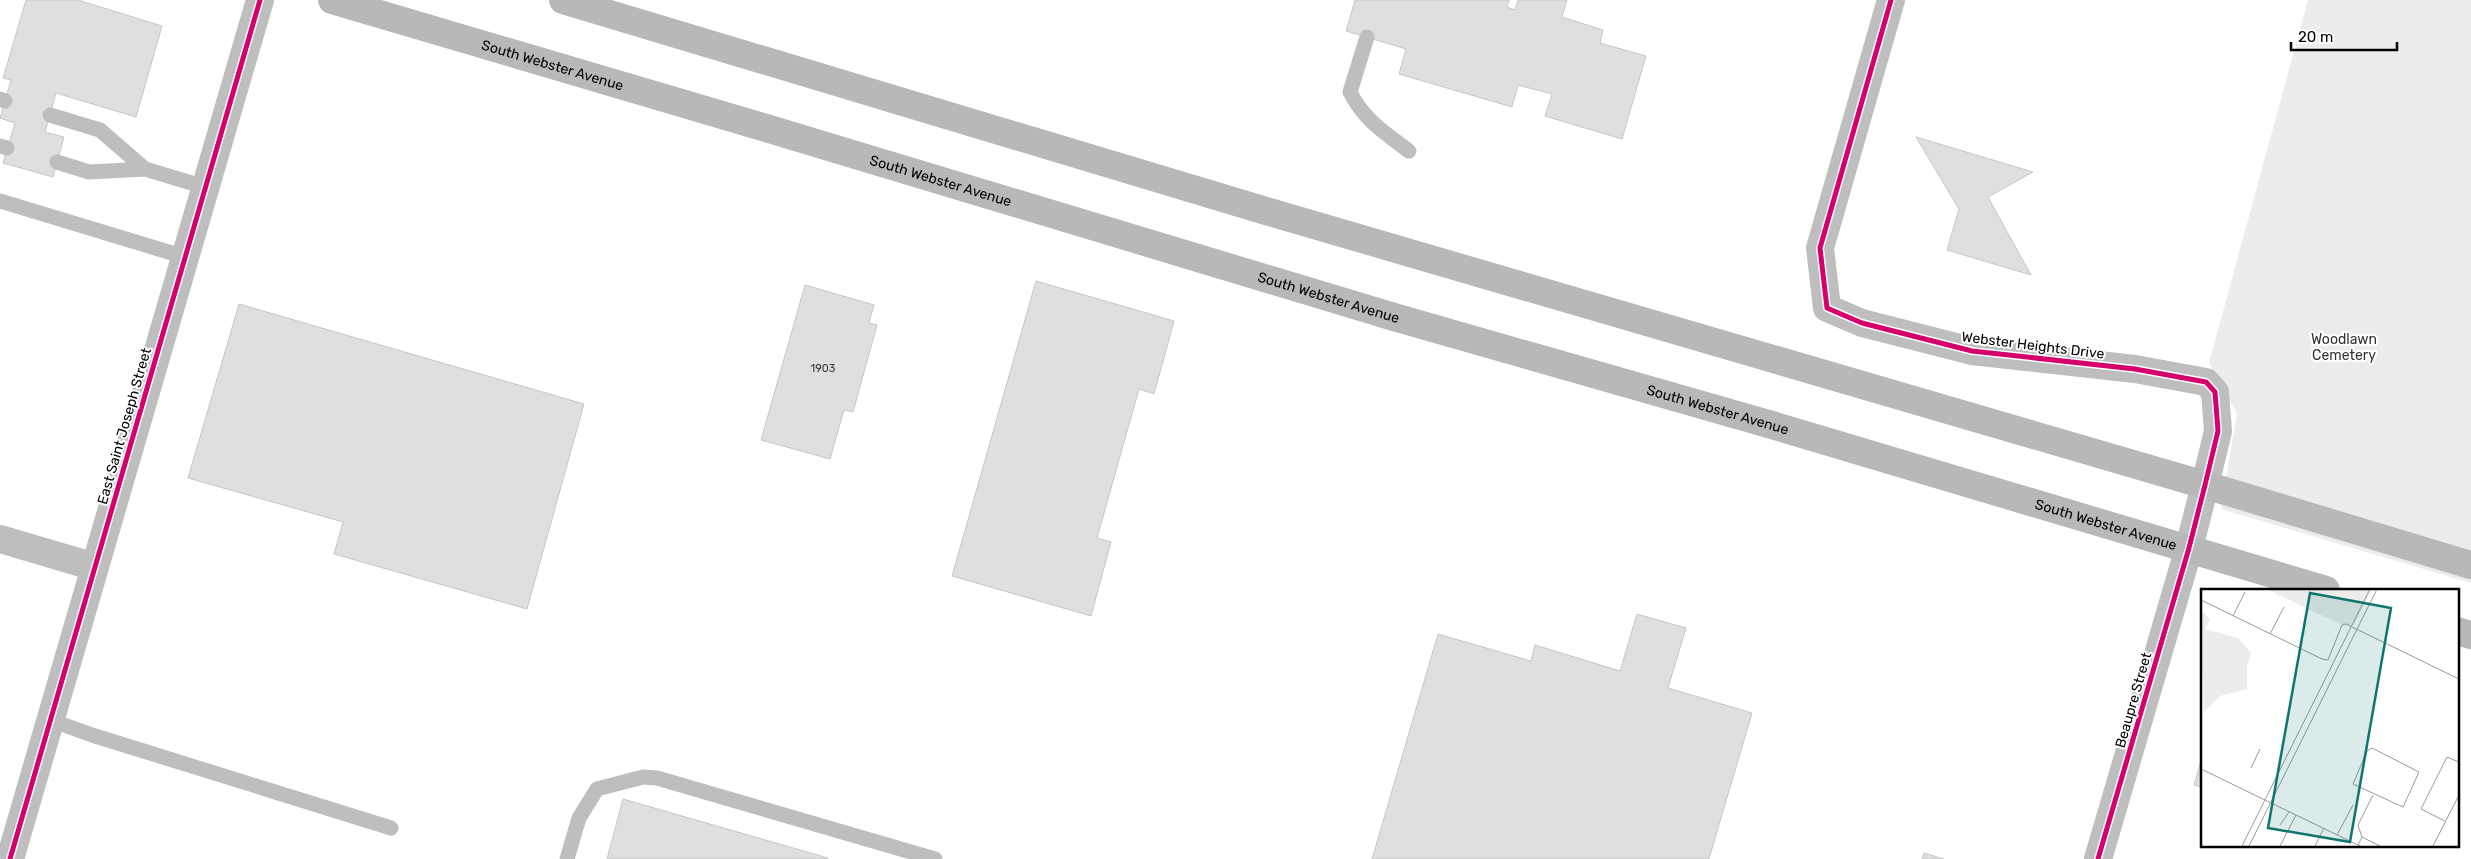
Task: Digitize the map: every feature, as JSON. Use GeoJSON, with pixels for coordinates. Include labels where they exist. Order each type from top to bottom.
{"type":"FeatureCollection","features":[{"type":"Feature","properties":{"kind":"main road","name":"South Webster Avenue"},"geometry":{"type":"LineString","coordinates":[[332,0],[1394,317],[1765,422],[2323,589]]}},
{"type":"Feature","properties":{"kind":"main road"},"geometry":{"type":"LineString","coordinates":[[562,0],[1266,211],[2206,485],[2471,565]]}},
{"type":"Feature","properties":{"kind":"main road"},"geometry":{"type":"LineString","coordinates":[[2458,631],[2471,635]]}},
{"type":"Feature","properties":{"kind":"street","name":"East Saint Joseph Street"},"geometry":{"type":"LineString","coordinates":[[10,859],[260,0]]}},
{"type":"Feature","properties":{"kind":"street","name":"Webster Heights Drive"},"geometry":{"type":"LineString","coordinates":[[1891,0],[1820,248],[1827,308],[1862,323],[1972,351],[2135,369],[2206,382],[2215,392],[2218,431],[2190,548]]}},
{"type":"Feature","properties":{"kind":"street"},"geometry":{"type":"LineString","coordinates":[[0,539],[95,567]]}},
{"type":"Feature","properties":{"kind":"street","name":"Beaupre Street"},"geometry":{"type":"LineString","coordinates":[[2098,859],[2190,548]]}},
{"type":"Feature","properties":{"kind":"lane"},"geometry":{"type":"LineString","coordinates":[[1367,37],[1350,92],[1359,110],[1409,151]]}},
{"type":"Feature","properties":{"kind":"lane"},"geometry":{"type":"LineString","coordinates":[[50,115],[100,130],[145,169]]}},
{"type":"Feature","properties":{"kind":"lane"},"geometry":{"type":"LineString","coordinates":[[57,162],[89,172],[145,169],[205,187]]}},
{"type":"Feature","properties":{"kind":"lane"},"geometry":{"type":"LineString","coordinates":[[0,201],[185,256]]}},
{"type":"Feature","properties":{"kind":"lane"},"geometry":{"type":"LineString","coordinates":[[50,720],[92,735],[391,828]]}},
{"type":"Feature","properties":{"kind":"lane"},"geometry":{"type":"LineString","coordinates":[[567,859],[579,818],[597,789],[643,777],[657,778],[935,859]]}},
{"type":"Feature","properties":{"kind":"green space","name":"Woodlawn Cemetery"},"geometry":{"type":"Polygon","coordinates":[[[2308,0],[2471,0],[2471,583],[2221,509],[2237,414],[2209,363],[2308,0]]]}},
{"type":"Feature","properties":{"kind":"building"},"geometry":{"type":"Polygon","coordinates":[[[26,0],[78,0],[162,26],[136,117],[56,93],[45,132],[64,137],[53,177],[3,163],[15,123],[0,118],[11,80],[3,78],[26,0]]]}},
{"type":"Feature","properties":{"kind":"building"},"geometry":{"type":"Polygon","coordinates":[[[1355,0],[1509,0],[1507,7],[1515,10],[1518,0],[1567,0],[1562,17],[1603,30],[1600,43],[1646,56],[1622,139],[1545,116],[1552,94],[1518,85],[1512,107],[1399,74],[1406,49],[1346,31],[1355,0]]]}},
{"type":"Feature","properties":{"kind":"building"},"geometry":{"type":"Polygon","coordinates":[[[1916,137],[2033,172],[1988,197],[2031,275],[1947,250],[1959,209],[1916,137]]]}},
{"type":"Feature","properties":{"kind":"building"},"geometry":{"type":"Polygon","coordinates":[[[1036,281],[1174,321],[1154,394],[1139,389],[1097,538],[1111,542],[1091,616],[952,576],[1036,281]]]}},
{"type":"Feature","properties":{"kind":"building"},"geometry":{"type":"Polygon","coordinates":[[[805,285],[874,305],[869,323],[877,325],[853,412],[844,410],[830,459],[761,440],[805,285]]]}},
{"type":"Feature","properties":{"kind":"building"},"geometry":{"type":"Polygon","coordinates":[[[239,304],[584,404],[527,609],[334,554],[343,522],[188,478],[239,304]]]}},
{"type":"Feature","properties":{"kind":"building"},"geometry":{"type":"Polygon","coordinates":[[[1637,614],[1686,628],[1668,688],[1752,713],[1709,859],[1372,859],[1438,634],[1531,661],[1535,645],[1620,671],[1637,614]]]}},
{"type":"Feature","properties":{"kind":"building"},"geometry":{"type":"Polygon","coordinates":[[[2201,760],[2201,787],[2194,785],[2201,760]]]}},
{"type":"Feature","properties":{"kind":"building"},"geometry":{"type":"Polygon","coordinates":[[[623,799],[828,858],[828,859],[607,859],[623,799]]]}},
{"type":"Feature","properties":{"kind":"building"},"geometry":{"type":"Polygon","coordinates":[[[1924,853],[1944,859],[1922,859],[1924,853]]]}},
{"type":"Feature","properties":{"kind":"cycle path"},"geometry":{"type":"LineString","coordinates":[[10,859],[260,0]]}},
{"type":"Feature","properties":{"kind":"cycle path"},"geometry":{"type":"LineString","coordinates":[[1891,0],[1820,248],[1827,308],[1862,323],[1972,351],[2135,369],[2206,382],[2215,392],[2218,431],[2205,485],[2189,548],[2098,859]]}}]}
